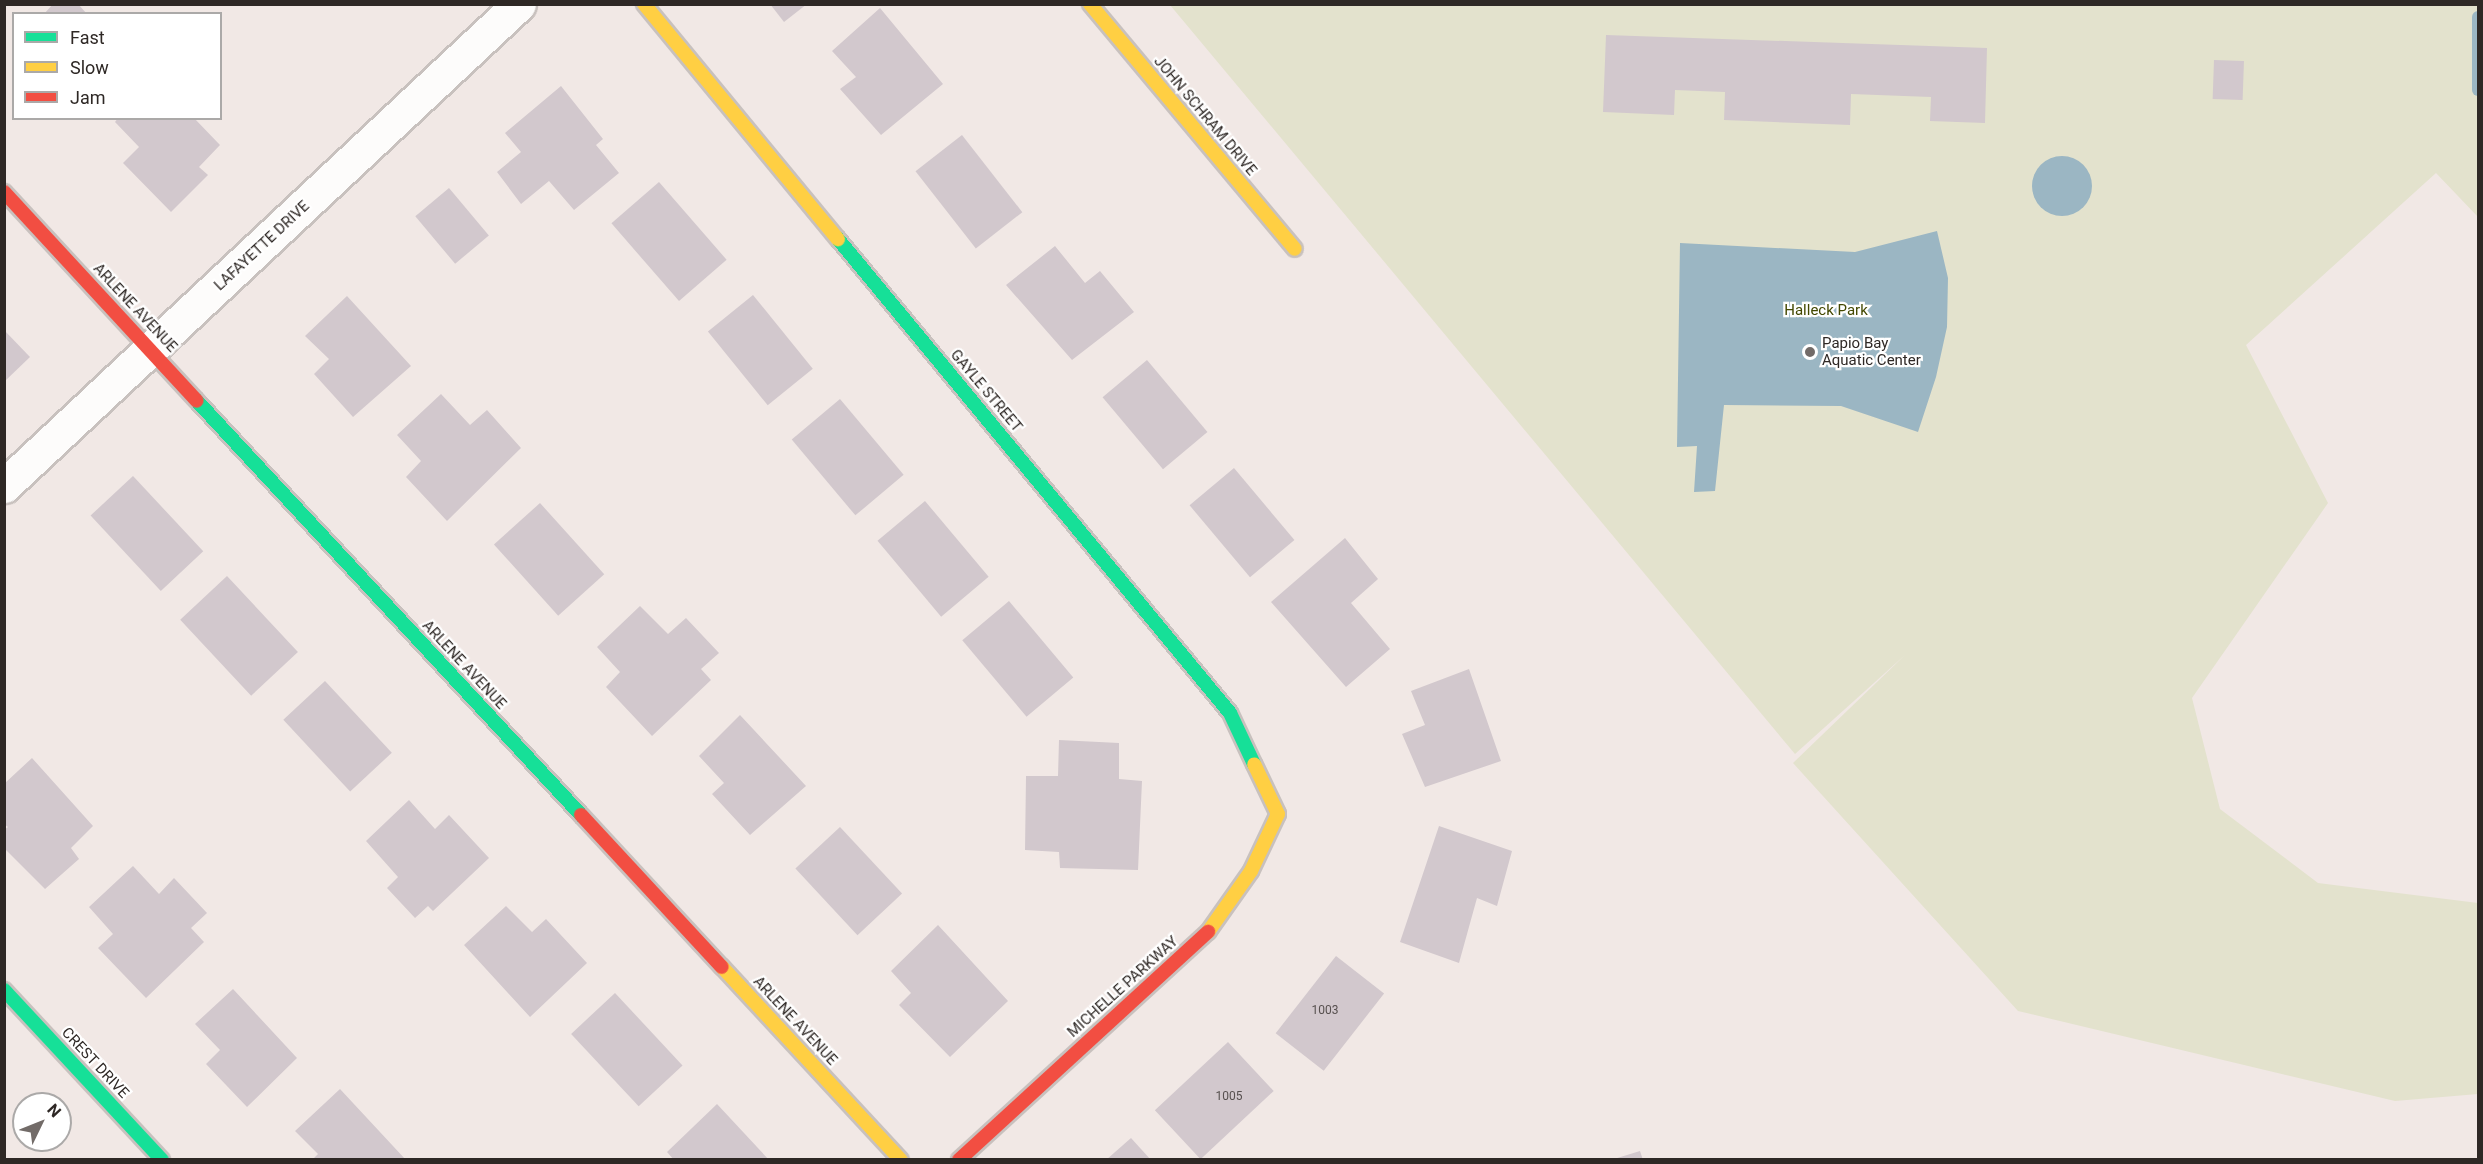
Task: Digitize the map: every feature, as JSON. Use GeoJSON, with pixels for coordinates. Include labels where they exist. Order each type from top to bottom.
{"type":"FeatureCollection","features":[{"type":"Feature","properties":{"kind":"street","name":"LAFAYETTE DRIVE"},"geometry":{"type":"LineString","coordinates":[[4,486],[152,350],[519,4]]}},
{"type":"Feature","properties":{"kind":"street","name":"GAYLE STREET"},"geometry":{"type":"LineString","coordinates":[[644,4],[1230,713],[1278,814]]}},
{"type":"Feature","properties":{"kind":"street","name":"JOHN SCHRAM DRIVE"},"geometry":{"type":"LineString","coordinates":[[1090,4],[1295,249]]}},
{"type":"Feature","properties":{"kind":"street","name":"ARLENE AVENUE"},"geometry":{"type":"LineString","coordinates":[[4,192],[901,1160]]}},
{"type":"Feature","properties":{"kind":"street","name":"MICHELLE PARKWAY"},"geometry":{"type":"LineString","coordinates":[[959,1160],[1214,926],[1251,870],[1278,814]]}},
{"type":"Feature","properties":{"kind":"street","name":"CREST DRIVE"},"geometry":{"type":"LineString","coordinates":[[4,990],[162,1160]]}},
{"type":"Feature","properties":{"kind":"green space","name":"Halleck Park"},"geometry":{"type":"Polygon","coordinates":[[[1170,5],[2478,5],[2478,217],[2436,173],[2246,345],[2328,503],[2192,698],[2220,809],[2318,883],[2478,903],[2478,1094],[2395,1101],[2018,1011],[1793,763],[1905,655],[1795,754],[1170,5]]]}},
{"type":"Feature","properties":{"kind":"water"},"geometry":{"type":"Polygon","coordinates":[[[2062,156],[2083,165],[2092,186],[2083,207],[2062,216],[2041,207],[2032,186],[2041,165],[2062,156]]]}},
{"type":"Feature","properties":{"kind":"water","name":"Papio Bay Aquatic Center"},"geometry":{"type":"Polygon","coordinates":[[[1937,231],[1948,278],[1947,327],[1936,377],[1918,432],[1841,406],[1724,405],[1715,491],[1694,492],[1697,446],[1677,447],[1680,243],[1855,252],[1937,231]]]}},
{"type":"Feature","properties":{"kind":"building"},"geometry":{"type":"Polygon","coordinates":[[[53,4],[78,4],[85,12],[46,12],[53,4]]]}},
{"type":"Feature","properties":{"kind":"building"},"geometry":{"type":"Polygon","coordinates":[[[770,4],[807,4],[784,22],[770,4]]]}},
{"type":"Feature","properties":{"kind":"building"},"geometry":{"type":"Polygon","coordinates":[[[880,8],[943,84],[881,135],[840,89],[856,77],[832,51],[880,8]]]}},
{"type":"Feature","properties":{"kind":"building"},"geometry":{"type":"Polygon","coordinates":[[[1606,35],[1987,48],[1985,123],[1930,121],[1931,97],[1851,94],[1850,125],[1724,120],[1725,92],[1675,90],[1674,115],[1603,112],[1606,35]]]}},
{"type":"Feature","properties":{"kind":"building"},"geometry":{"type":"Polygon","coordinates":[[[2214,60],[2244,61],[2243,100],[2213,99],[2214,60]]]}},
{"type":"Feature","properties":{"kind":"building"},"geometry":{"type":"Polygon","coordinates":[[[561,86],[603,139],[596,145],[619,173],[574,210],[549,181],[521,204],[497,172],[521,152],[505,133],[561,86]]]}},
{"type":"Feature","properties":{"kind":"building"},"geometry":{"type":"Polygon","coordinates":[[[116,120],[196,120],[220,145],[199,167],[208,175],[171,212],[123,163],[139,147],[115,122],[116,120]]]}},
{"type":"Feature","properties":{"kind":"building"},"geometry":{"type":"Polygon","coordinates":[[[962,135],[1022,212],[976,249],[916,171],[962,135]]]}},
{"type":"Feature","properties":{"kind":"building"},"geometry":{"type":"Polygon","coordinates":[[[659,182],[727,260],[679,301],[611,223],[659,182]]]}},
{"type":"Feature","properties":{"kind":"building"},"geometry":{"type":"Polygon","coordinates":[[[449,188],[489,235],[455,264],[415,216],[449,188]]]}},
{"type":"Feature","properties":{"kind":"building"},"geometry":{"type":"Polygon","coordinates":[[[1055,246],[1085,283],[1100,271],[1134,312],[1072,360],[1006,285],[1055,246]]]}},
{"type":"Feature","properties":{"kind":"building"},"geometry":{"type":"Polygon","coordinates":[[[753,295],[813,369],[768,405],[708,332],[753,295]]]}},
{"type":"Feature","properties":{"kind":"building"},"geometry":{"type":"Polygon","coordinates":[[[347,296],[411,366],[353,417],[314,374],[329,359],[305,336],[347,296]]]}},
{"type":"Feature","properties":{"kind":"building"},"geometry":{"type":"Polygon","coordinates":[[[4,330],[30,357],[4,382],[4,330]]]}},
{"type":"Feature","properties":{"kind":"building"},"geometry":{"type":"Polygon","coordinates":[[[1147,360],[1207,432],[1163,469],[1103,397],[1147,360]]]}},
{"type":"Feature","properties":{"kind":"building"},"geometry":{"type":"Polygon","coordinates":[[[441,394],[470,425],[487,410],[521,448],[447,521],[406,477],[421,461],[397,435],[441,394]]]}},
{"type":"Feature","properties":{"kind":"building"},"geometry":{"type":"Polygon","coordinates":[[[840,399],[904,475],[855,515],[792,439],[840,399]]]}},
{"type":"Feature","properties":{"kind":"building"},"geometry":{"type":"Polygon","coordinates":[[[1234,468],[1294,540],[1250,577],[1190,505],[1234,468]]]}},
{"type":"Feature","properties":{"kind":"building"},"geometry":{"type":"Polygon","coordinates":[[[133,476],[203,551],[161,591],[91,516],[133,476]]]}},
{"type":"Feature","properties":{"kind":"building"},"geometry":{"type":"Polygon","coordinates":[[[925,501],[989,577],[941,617],[878,541],[925,501]]]}},
{"type":"Feature","properties":{"kind":"building"},"geometry":{"type":"Polygon","coordinates":[[[540,503],[604,574],[558,616],[494,544],[540,503]]]}},
{"type":"Feature","properties":{"kind":"building"},"geometry":{"type":"Polygon","coordinates":[[[1345,538],[1378,579],[1351,603],[1390,649],[1346,687],[1271,602],[1345,538]]]}},
{"type":"Feature","properties":{"kind":"building"},"geometry":{"type":"Polygon","coordinates":[[[227,576],[298,652],[251,696],[180,620],[227,576]]]}},
{"type":"Feature","properties":{"kind":"building"},"geometry":{"type":"Polygon","coordinates":[[[1009,601],[1073,678],[1027,717],[962,640],[1009,601]]]}},
{"type":"Feature","properties":{"kind":"building"},"geometry":{"type":"Polygon","coordinates":[[[640,606],[668,634],[686,618],[719,653],[701,669],[711,680],[652,736],[606,687],[620,672],[597,647],[640,606]]]}},
{"type":"Feature","properties":{"kind":"building"},"geometry":{"type":"Polygon","coordinates":[[[1469,669],[1501,761],[1425,787],[1402,734],[1425,725],[1411,691],[1469,669]]]}},
{"type":"Feature","properties":{"kind":"building"},"geometry":{"type":"Polygon","coordinates":[[[325,681],[392,753],[350,792],[283,720],[325,681]]]}},
{"type":"Feature","properties":{"kind":"building"},"geometry":{"type":"Polygon","coordinates":[[[740,715],[806,786],[750,835],[712,794],[724,783],[699,756],[740,715]]]}},
{"type":"Feature","properties":{"kind":"building"},"geometry":{"type":"Polygon","coordinates":[[[1059,740],[1119,743],[1119,779],[1142,781],[1138,870],[1060,868],[1059,852],[1025,850],[1026,776],[1058,776],[1059,740]]]}},
{"type":"Feature","properties":{"kind":"building"},"geometry":{"type":"Polygon","coordinates":[[[32,758],[93,826],[71,848],[79,859],[45,889],[4,848],[4,830],[8,827],[4,824],[4,784],[32,758]]]}},
{"type":"Feature","properties":{"kind":"building"},"geometry":{"type":"Polygon","coordinates":[[[409,800],[435,829],[449,815],[489,858],[433,911],[428,906],[415,918],[387,888],[398,877],[366,841],[409,800]]]}},
{"type":"Feature","properties":{"kind":"building"},"geometry":{"type":"Polygon","coordinates":[[[1439,826],[1512,851],[1497,906],[1477,898],[1459,963],[1400,942],[1439,826]]]}},
{"type":"Feature","properties":{"kind":"building"},"geometry":{"type":"Polygon","coordinates":[[[840,827],[902,894],[857,935],[795,869],[840,827]]]}},
{"type":"Feature","properties":{"kind":"building"},"geometry":{"type":"Polygon","coordinates":[[[133,866],[159,894],[174,878],[207,913],[191,928],[204,942],[146,998],[98,948],[113,934],[89,907],[133,866]]]}},
{"type":"Feature","properties":{"kind":"building"},"geometry":{"type":"Polygon","coordinates":[[[506,906],[532,932],[546,919],[587,963],[530,1017],[464,945],[506,906]]]}},
{"type":"Feature","properties":{"kind":"building"},"geometry":{"type":"Polygon","coordinates":[[[938,925],[1008,1001],[950,1057],[899,1005],[911,993],[891,971],[938,925]]]}},
{"type":"Feature","properties":{"kind":"building"},"geometry":{"type":"Polygon","coordinates":[[[1336,956],[1384,994],[1324,1071],[1276,1033],[1336,956]]]}},
{"type":"Feature","properties":{"kind":"building"},"geometry":{"type":"Polygon","coordinates":[[[233,989],[297,1058],[247,1107],[206,1064],[220,1050],[195,1024],[233,989]]]}},
{"type":"Feature","properties":{"kind":"building"},"geometry":{"type":"Polygon","coordinates":[[[615,993],[683,1065],[639,1106],[571,1034],[615,993]]]}},
{"type":"Feature","properties":{"kind":"building"},"geometry":{"type":"Polygon","coordinates":[[[1228,1042],[1274,1091],[1201,1159],[1155,1110],[1228,1042]]]}},
{"type":"Feature","properties":{"kind":"building"},"geometry":{"type":"Polygon","coordinates":[[[340,1089],[406,1160],[312,1160],[318,1154],[295,1131],[340,1089]]]}},
{"type":"Feature","properties":{"kind":"building"},"geometry":{"type":"Polygon","coordinates":[[[717,1104],[769,1160],[674,1160],[667,1152],[717,1104]]]}},
{"type":"Feature","properties":{"kind":"building"},"geometry":{"type":"Polygon","coordinates":[[[1131,1138],[1151,1160],[1106,1160],[1131,1138]]]}},
{"type":"Feature","properties":{"kind":"building"},"geometry":{"type":"Polygon","coordinates":[[[1640,1151],[1643,1160],[1614,1160],[1614,1159],[1640,1151]]]}},
{"type":"Feature","properties":{"kind":"waterway"},"geometry":{"type":"LineString","coordinates":[[2478,17],[2478,90]]}},
{"type":"Feature","properties":{"kind":"traffic: fast"},"geometry":{"type":"LineString","coordinates":[[838,239],[1230,713],[1254,764]]}},
{"type":"Feature","properties":{"kind":"traffic: fast"},"geometry":{"type":"LineString","coordinates":[[197,401],[581,815]]}},
{"type":"Feature","properties":{"kind":"traffic: fast"},"geometry":{"type":"LineString","coordinates":[[4,990],[162,1160]]}},
{"type":"Feature","properties":{"kind":"traffic: slow"},"geometry":{"type":"LineString","coordinates":[[644,4],[838,239]]}},
{"type":"Feature","properties":{"kind":"traffic: slow"},"geometry":{"type":"LineString","coordinates":[[1090,4],[1295,249]]}},
{"type":"Feature","properties":{"kind":"traffic: slow"},"geometry":{"type":"LineString","coordinates":[[1208,932],[1251,871],[1278,814],[1254,764]]}},
{"type":"Feature","properties":{"kind":"traffic: slow"},"geometry":{"type":"LineString","coordinates":[[722,967],[901,1160]]}},
{"type":"Feature","properties":{"kind":"traffic: jam"},"geometry":{"type":"LineString","coordinates":[[4,192],[197,401]]}},
{"type":"Feature","properties":{"kind":"traffic: jam"},"geometry":{"type":"LineString","coordinates":[[581,815],[722,967]]}},
{"type":"Feature","properties":{"kind":"traffic: jam"},"geometry":{"type":"LineString","coordinates":[[959,1160],[1208,932]]}},
{"type":"Feature","properties":{"kind":"place","name":"Papio Bay Aquatic Center"},"geometry":{"type":"Point","coordinates":[1810,352]}}]}
